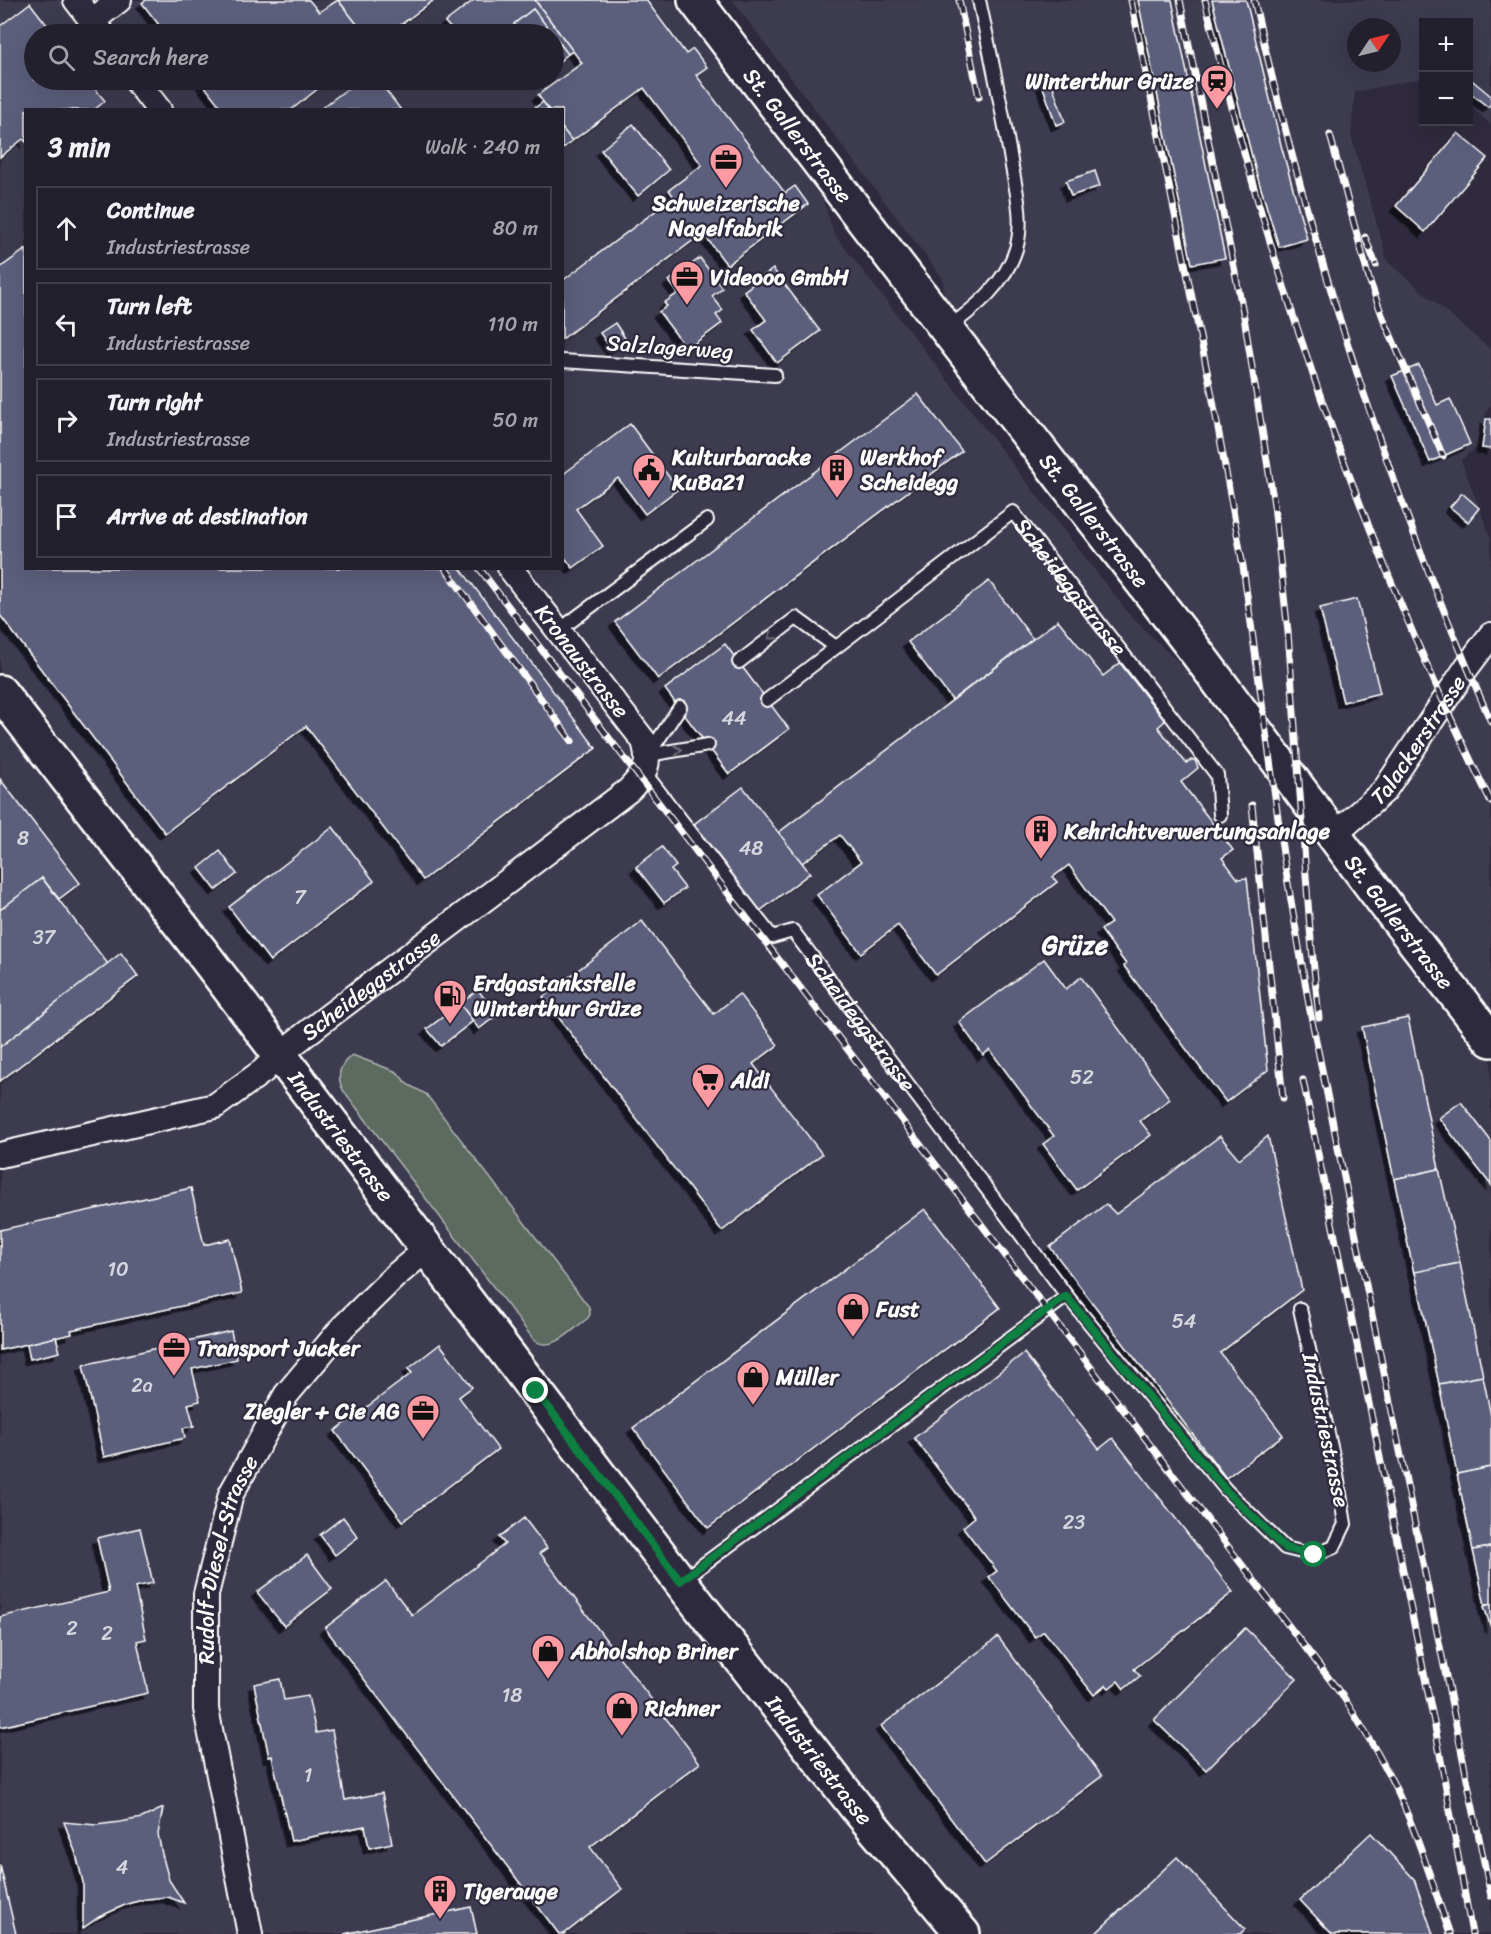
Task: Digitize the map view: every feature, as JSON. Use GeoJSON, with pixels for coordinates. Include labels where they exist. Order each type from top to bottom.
{"type":"FeatureCollection","features":[{"type":"Feature","properties":{"kind":"street"},"geometry":{"type":"LineString","coordinates":[[76,0],[94,24]]}},
{"type":"Feature","properties":{"kind":"street"},"geometry":{"type":"LineString","coordinates":[[100,24],[119,0]]}},
{"type":"Feature","properties":{"kind":"street","name":"St. Gallerstrasse"},"geometry":{"type":"LineString","coordinates":[[695,0],[1191,645],[1386,905],[1491,1040]]}},
{"type":"Feature","properties":{"kind":"street"},"geometry":{"type":"LineString","coordinates":[[144,90],[157,108]]}},
{"type":"Feature","properties":{"kind":"street","name":"Kronaustrasse"},"geometry":{"type":"LineString","coordinates":[[512,570],[644,741],[646,764]]}},
{"type":"Feature","properties":{"kind":"street","name":"Talackerstrasse"},"geometry":{"type":"LineString","coordinates":[[1334,835],[1384,791],[1491,635]]}},
{"type":"Feature","properties":{"kind":"street","name":"Industriestrasse"},"geometry":{"type":"LineString","coordinates":[[0,692],[680,1581],[857,1808],[963,1934]]}},
{"type":"Feature","properties":{"kind":"street","name":"Scheideggstrasse"},"geometry":{"type":"LineString","coordinates":[[0,1155],[215,1106],[629,790],[646,764]]}},
{"type":"Feature","properties":{"kind":"street","name":"Rudolf-Diesel-Strasse"},"geometry":{"type":"LineString","coordinates":[[250,1934],[206,1709],[206,1594],[231,1494],[286,1395],[343,1327],[395,1276],[427,1249]]}},
{"type":"Feature","properties":{"kind":"lane"},"geometry":{"type":"LineString","coordinates":[[946,329],[978,305],[999,282],[1016,248],[1019,228],[1016,189],[1005,120],[979,0]]}},
{"type":"Feature","properties":{"kind":"lane","name":"Salzlagerweg"},"geometry":{"type":"LineString","coordinates":[[564,361],[775,375]]}},
{"type":"Feature","properties":{"kind":"lane","name":"Scheideggstrasse"},"geometry":{"type":"LineString","coordinates":[[767,700],[1013,512],[1217,775],[1220,815]]}},
{"type":"Feature","properties":{"kind":"lane"},"geometry":{"type":"LineString","coordinates":[[558,631],[707,520]]}},
{"type":"Feature","properties":{"kind":"lane"},"geometry":{"type":"LineString","coordinates":[[739,662],[796,618],[836,647]]}},
{"type":"Feature","properties":{"kind":"lane","name":"Scheideggstrasse"},"geometry":{"type":"LineString","coordinates":[[680,708],[646,764],[772,937],[793,931],[1066,1296]]}},
{"type":"Feature","properties":{"kind":"lane"},"geometry":{"type":"LineString","coordinates":[[646,764],[708,745]]}},
{"type":"Feature","properties":{"kind":"lane"},"geometry":{"type":"LineString","coordinates":[[680,1581],[1066,1296]]}},
{"type":"Feature","properties":{"kind":"lane","name":"Industriestrasse"},"geometry":{"type":"LineString","coordinates":[[1066,1296],[1226,1491],[1285,1548],[1314,1555],[1334,1547],[1345,1524],[1336,1469],[1300,1309]]}},
{"type":"Feature","properties":{"kind":"shaded area"},"geometry":{"type":"Polygon","coordinates":[[[0,0],[673,0],[821,196],[835,235],[1129,614],[1184,668],[1230,732],[1191,645],[946,329],[943,279],[732,0],[1491,0],[1491,125],[1473,109],[1473,18],[1419,18],[1419,79],[1355,92],[1351,135],[1388,262],[1491,350],[1491,405],[1486,411],[1482,443],[1461,460],[1491,538],[1491,1934],[0,1934],[0,0]]]}},
{"type":"Feature","properties":{"kind":"green space"},"geometry":{"type":"Polygon","coordinates":[[[352,1055],[397,1072],[407,1084],[426,1094],[589,1307],[588,1318],[555,1342],[541,1344],[534,1340],[343,1090],[340,1071],[352,1055]]]}},
{"type":"Feature","properties":{"kind":"building"},"geometry":{"type":"Polygon","coordinates":[[[146,0],[309,0],[319,12],[338,0],[357,24],[158,24],[142,3],[146,0]]]}},
{"type":"Feature","properties":{"kind":"building"},"geometry":{"type":"Polygon","coordinates":[[[338,0],[434,0],[402,24],[357,24],[338,0]]]}},
{"type":"Feature","properties":{"kind":"building"},"geometry":{"type":"Polygon","coordinates":[[[474,0],[535,0],[553,24],[545,24],[533,9],[514,24],[447,24],[445,22],[474,0]]]}},
{"type":"Feature","properties":{"kind":"building"},"geometry":{"type":"Polygon","coordinates":[[[535,0],[646,0],[686,54],[693,49],[707,67],[696,75],[785,193],[795,186],[808,204],[727,265],[703,233],[564,337],[564,280],[674,197],[669,190],[702,165],[644,88],[572,141],[564,131],[564,108],[548,108],[538,95],[545,90],[564,90],[564,76],[582,63],[564,39],[564,24],[553,24],[535,0]]]}},
{"type":"Feature","properties":{"kind":"building"},"geometry":{"type":"Polygon","coordinates":[[[1138,0],[1172,0],[1225,258],[1192,264],[1138,0]]]}},
{"type":"Feature","properties":{"kind":"building"},"geometry":{"type":"Polygon","coordinates":[[[1212,0],[1246,0],[1281,145],[1307,239],[1279,247],[1256,172],[1212,0]]]}},
{"type":"Feature","properties":{"kind":"building"},"geometry":{"type":"Polygon","coordinates":[[[30,3],[46,24],[24,24],[24,90],[96,90],[105,101],[96,108],[24,108],[24,140],[0,157],[0,26],[30,3]]]}},
{"type":"Feature","properties":{"kind":"building"},"geometry":{"type":"Polygon","coordinates":[[[533,9],[545,24],[514,24],[533,9]]]}},
{"type":"Feature","properties":{"kind":"building"},"geometry":{"type":"Polygon","coordinates":[[[564,39],[573,51],[568,54],[564,49],[564,39]]]}},
{"type":"Feature","properties":{"kind":"building"},"geometry":{"type":"Polygon","coordinates":[[[1049,75],[1065,122],[1056,125],[1040,78],[1049,75]]]}},
{"type":"Feature","properties":{"kind":"building"},"geometry":{"type":"Polygon","coordinates":[[[1473,81],[1491,96],[1491,104],[1488,107],[1473,95],[1473,81]]]}},
{"type":"Feature","properties":{"kind":"building"},"geometry":{"type":"Polygon","coordinates":[[[208,90],[316,90],[294,108],[221,108],[208,90]]]}},
{"type":"Feature","properties":{"kind":"building"},"geometry":{"type":"Polygon","coordinates":[[[346,90],[386,90],[399,108],[322,108],[346,90]]]}},
{"type":"Feature","properties":{"kind":"building"},"geometry":{"type":"Polygon","coordinates":[[[543,102],[548,108],[535,108],[543,102]]]}},
{"type":"Feature","properties":{"kind":"building"},"geometry":{"type":"Polygon","coordinates":[[[633,124],[669,170],[638,196],[601,150],[633,124]]]}},
{"type":"Feature","properties":{"kind":"building"},"geometry":{"type":"Polygon","coordinates":[[[564,131],[572,141],[564,147],[564,131]]]}},
{"type":"Feature","properties":{"kind":"building"},"geometry":{"type":"Polygon","coordinates":[[[1458,133],[1488,158],[1425,232],[1396,206],[1458,133]]]}},
{"type":"Feature","properties":{"kind":"building"},"geometry":{"type":"Polygon","coordinates":[[[1095,171],[1100,186],[1071,196],[1066,181],[1095,171]]]}},
{"type":"Feature","properties":{"kind":"building"},"geometry":{"type":"Polygon","coordinates":[[[24,250],[24,570],[462,570],[596,748],[423,880],[306,726],[165,833],[0,615],[0,268],[24,250]]]}},
{"type":"Feature","properties":{"kind":"building"},"geometry":{"type":"Polygon","coordinates":[[[700,258],[722,288],[712,296],[723,310],[716,315],[722,323],[687,349],[659,312],[667,306],[664,303],[678,293],[669,281],[700,258]]]}},
{"type":"Feature","properties":{"kind":"building"},"geometry":{"type":"Polygon","coordinates":[[[773,269],[820,331],[777,363],[753,330],[766,320],[744,291],[773,269]]]}},
{"type":"Feature","properties":{"kind":"building"},"geometry":{"type":"Polygon","coordinates":[[[615,323],[627,341],[612,350],[600,333],[615,323]]]}},
{"type":"Feature","properties":{"kind":"building"},"geometry":{"type":"Polygon","coordinates":[[[1419,365],[1437,405],[1450,399],[1470,444],[1430,462],[1392,376],[1419,365]]]}},
{"type":"Feature","properties":{"kind":"building","name":"Werkhof Scheidegg"},"geometry":{"type":"Polygon","coordinates":[[[918,394],[962,451],[658,679],[615,622],[918,394]]]}},
{"type":"Feature","properties":{"kind":"building"},"geometry":{"type":"Polygon","coordinates":[[[1486,419],[1491,419],[1491,449],[1482,448],[1486,419]]]}},
{"type":"Feature","properties":{"kind":"building","name":"Kulturbaracke KuBa21"},"geometry":{"type":"Polygon","coordinates":[[[630,424],[678,489],[645,514],[618,478],[576,509],[603,546],[573,568],[564,557],[564,474],[630,424]]]}},
{"type":"Feature","properties":{"kind":"building"},"geometry":{"type":"Polygon","coordinates":[[[1462,493],[1479,508],[1468,522],[1450,507],[1462,493]]]}},
{"type":"Feature","properties":{"kind":"building"},"geometry":{"type":"Polygon","coordinates":[[[989,581],[1033,639],[952,700],[908,642],[989,581]]]}},
{"type":"Feature","properties":{"kind":"building"},"geometry":{"type":"Polygon","coordinates":[[[1357,599],[1380,693],[1343,702],[1320,608],[1357,599]]]}},
{"type":"Feature","properties":{"kind":"building","name":"Kehrichtverwertungsanlage"},"geometry":{"type":"Polygon","coordinates":[[[1058,620],[1103,676],[1120,663],[1165,721],[1158,727],[1186,763],[1195,760],[1198,768],[1181,782],[1233,850],[1222,858],[1238,879],[1247,878],[1268,1070],[1226,1102],[1124,966],[1126,964],[1101,930],[1111,923],[1069,865],[1053,877],[1057,882],[936,975],[898,925],[861,953],[817,895],[861,862],[840,835],[802,863],[778,833],[1058,620]]]}},
{"type":"Feature","properties":{"kind":"building"},"geometry":{"type":"Polygon","coordinates":[[[725,644],[789,729],[729,774],[665,689],[725,644]]]}},
{"type":"Feature","properties":{"kind":"building"},"geometry":{"type":"Polygon","coordinates":[[[0,779],[80,883],[59,899],[42,878],[0,910],[0,779]]]}},
{"type":"Feature","properties":{"kind":"building"},"geometry":{"type":"Polygon","coordinates":[[[743,787],[810,873],[760,911],[694,824],[743,787]]]}},
{"type":"Feature","properties":{"kind":"building"},"geometry":{"type":"Polygon","coordinates":[[[333,827],[374,881],[270,961],[229,907],[333,827]]]}},
{"type":"Feature","properties":{"kind":"building"},"geometry":{"type":"Polygon","coordinates":[[[662,847],[676,866],[671,870],[685,888],[664,903],[636,867],[662,847]]]}},
{"type":"Feature","properties":{"kind":"building"},"geometry":{"type":"Polygon","coordinates":[[[220,851],[237,874],[216,890],[199,868],[220,851]]]}},
{"type":"Feature","properties":{"kind":"building"},"geometry":{"type":"Polygon","coordinates":[[[42,878],[108,964],[0,1047],[0,910],[42,878]]]}},
{"type":"Feature","properties":{"kind":"building","name":"Aldi"},"geometry":{"type":"Polygon","coordinates":[[[642,921],[714,1014],[739,994],[778,1045],[753,1064],[822,1154],[722,1231],[543,997],[642,921]]]}},
{"type":"Feature","properties":{"kind":"building"},"geometry":{"type":"Polygon","coordinates":[[[121,953],[138,976],[0,1081],[0,1047],[121,953]]]}},
{"type":"Feature","properties":{"kind":"building"},"geometry":{"type":"Polygon","coordinates":[[[1044,959],[1066,989],[1081,977],[1170,1099],[1140,1121],[1151,1135],[1077,1190],[1043,1144],[1054,1136],[990,1050],[983,1055],[959,1022],[1044,959]]]}},
{"type":"Feature","properties":{"kind":"building"},"geometry":{"type":"Polygon","coordinates":[[[478,990],[497,1015],[479,1029],[460,1004],[478,990]]]}},
{"type":"Feature","properties":{"kind":"building","name":"Erdgastankstelle Winterthur Grüze"},"geometry":{"type":"Polygon","coordinates":[[[460,1004],[473,1021],[441,1046],[427,1029],[460,1004]]]}},
{"type":"Feature","properties":{"kind":"building"},"geometry":{"type":"Polygon","coordinates":[[[1408,1018],[1439,1169],[1394,1179],[1362,1027],[1408,1018]]]}},
{"type":"Feature","properties":{"kind":"building"},"geometry":{"type":"Polygon","coordinates":[[[1461,1102],[1491,1141],[1491,1185],[1439,1118],[1461,1102]]]}},
{"type":"Feature","properties":{"kind":"building"},"geometry":{"type":"Polygon","coordinates":[[[1220,1136],[1239,1159],[1268,1136],[1302,1290],[1220,1353],[1283,1435],[1226,1478],[1050,1247],[1106,1204],[1116,1214],[1220,1136]]]}},
{"type":"Feature","properties":{"kind":"building"},"geometry":{"type":"Polygon","coordinates":[[[1439,1169],[1460,1263],[1414,1273],[1394,1179],[1439,1169]]]}},
{"type":"Feature","properties":{"kind":"building"},"geometry":{"type":"Polygon","coordinates":[[[191,1188],[204,1245],[230,1239],[242,1293],[71,1330],[72,1334],[0,1350],[0,1230],[191,1188]]]}},
{"type":"Feature","properties":{"kind":"building"},"geometry":{"type":"Polygon","coordinates":[[[925,1209],[1000,1308],[708,1528],[633,1428],[925,1209]]]}},
{"type":"Feature","properties":{"kind":"building"},"geometry":{"type":"Polygon","coordinates":[[[1460,1263],[1483,1376],[1439,1384],[1415,1272],[1460,1263]]]}},
{"type":"Feature","properties":{"kind":"building"},"geometry":{"type":"Polygon","coordinates":[[[231,1331],[237,1359],[192,1369],[200,1401],[188,1404],[194,1426],[183,1428],[185,1438],[104,1457],[83,1365],[231,1331]]]}},
{"type":"Feature","properties":{"kind":"building"},"geometry":{"type":"Polygon","coordinates":[[[56,1337],[60,1352],[30,1359],[27,1344],[56,1337]]]}},
{"type":"Feature","properties":{"kind":"building"},"geometry":{"type":"Polygon","coordinates":[[[440,1344],[472,1387],[459,1397],[498,1449],[403,1521],[335,1431],[412,1373],[408,1369],[440,1344]]]}},
{"type":"Feature","properties":{"kind":"building"},"geometry":{"type":"Polygon","coordinates":[[[1024,1353],[1099,1449],[1113,1438],[1233,1592],[1134,1669],[1140,1676],[1124,1689],[1118,1681],[1109,1688],[1106,1685],[1094,1695],[1044,1631],[1035,1637],[989,1577],[997,1571],[963,1527],[975,1517],[914,1438],[1024,1353]]]}},
{"type":"Feature","properties":{"kind":"building"},"geometry":{"type":"Polygon","coordinates":[[[1483,1376],[1491,1416],[1491,1467],[1457,1474],[1439,1384],[1483,1376]]]}},
{"type":"Feature","properties":{"kind":"building"},"geometry":{"type":"Polygon","coordinates":[[[1491,1467],[1491,1547],[1473,1550],[1457,1474],[1491,1467]]]}},
{"type":"Feature","properties":{"kind":"building"},"geometry":{"type":"Polygon","coordinates":[[[343,1517],[358,1537],[335,1555],[320,1535],[343,1517]]]}},
{"type":"Feature","properties":{"kind":"building"},"geometry":{"type":"Polygon","coordinates":[[[524,1518],[547,1548],[540,1553],[700,1763],[590,1847],[622,1889],[564,1934],[559,1934],[325,1628],[386,1581],[412,1615],[505,1544],[499,1537],[524,1518]]]}},
{"type":"Feature","properties":{"kind":"building"},"geometry":{"type":"Polygon","coordinates":[[[140,1528],[153,1583],[135,1587],[146,1639],[137,1641],[148,1693],[0,1727],[0,1617],[109,1592],[97,1538],[140,1528]]]}},
{"type":"Feature","properties":{"kind":"building"},"geometry":{"type":"Polygon","coordinates":[[[1491,1547],[1491,1604],[1485,1605],[1473,1550],[1491,1547]]]}},
{"type":"Feature","properties":{"kind":"building"},"geometry":{"type":"Polygon","coordinates":[[[307,1555],[332,1589],[284,1626],[257,1592],[307,1555]]]}},
{"type":"Feature","properties":{"kind":"building"},"geometry":{"type":"Polygon","coordinates":[[[1491,1604],[1491,1628],[1484,1606],[1491,1604]]]}},
{"type":"Feature","properties":{"kind":"building"},"geometry":{"type":"Polygon","coordinates":[[[1245,1628],[1297,1679],[1206,1770],[1154,1720],[1245,1628]]]}},
{"type":"Feature","properties":{"kind":"building"},"geometry":{"type":"Polygon","coordinates":[[[998,1637],[1102,1776],[985,1864],[881,1726],[998,1637]]]}},
{"type":"Feature","properties":{"kind":"building"},"geometry":{"type":"Polygon","coordinates":[[[280,1679],[284,1700],[308,1696],[316,1733],[332,1730],[345,1800],[382,1793],[392,1843],[369,1848],[365,1826],[291,1841],[272,1756],[269,1757],[254,1684],[280,1679]]]}},
{"type":"Feature","properties":{"kind":"building"},"geometry":{"type":"Polygon","coordinates":[[[163,1808],[158,1834],[162,1854],[169,1880],[184,1903],[168,1897],[146,1899],[127,1904],[99,1917],[83,1928],[83,1882],[64,1822],[96,1825],[120,1822],[142,1818],[163,1808]]]}},
{"type":"Feature","properties":{"kind":"building"},"geometry":{"type":"Polygon","coordinates":[[[1371,1833],[1414,1879],[1433,1934],[1332,1934],[1300,1900],[1371,1833]]]}},
{"type":"Feature","properties":{"kind":"building"},"geometry":{"type":"Polygon","coordinates":[[[1177,1857],[1245,1929],[1240,1934],[1095,1934],[1177,1857]]]}},
{"type":"Feature","properties":{"kind":"building"},"geometry":{"type":"Polygon","coordinates":[[[0,1865],[16,1934],[0,1934],[0,1865]]]}},
{"type":"Feature","properties":{"kind":"building","name":"Tigerauge"},"geometry":{"type":"Polygon","coordinates":[[[471,1907],[477,1934],[344,1934],[471,1907]]]}},
{"type":"Feature","properties":{"kind":"railway"},"geometry":{"type":"LineString","coordinates":[[959,0],[979,97]]}},
{"type":"Feature","properties":{"kind":"railway"},"geometry":{"type":"LineString","coordinates":[[1131,0],[1212,395],[1243,566],[1283,854],[1310,1011],[1491,1896]]}},
{"type":"Feature","properties":{"kind":"railway"},"geometry":{"type":"LineString","coordinates":[[1180,0],[1244,317],[1274,505],[1288,632],[1310,929],[1319,1018]]}},
{"type":"Feature","properties":{"kind":"railway"},"geometry":{"type":"LineString","coordinates":[[1205,0],[1259,206],[1325,409],[1402,608],[1491,802]]}},
{"type":"Feature","properties":{"kind":"railway"},"geometry":{"type":"LineString","coordinates":[[1254,0],[1300,185],[1355,367],[1418,546],[1491,722]]}},
{"type":"Feature","properties":{"kind":"railway"},"geometry":{"type":"LineString","coordinates":[[1330,135],[1369,279],[1382,315],[1443,456]]}},
{"type":"Feature","properties":{"kind":"railway"},"geometry":{"type":"LineString","coordinates":[[1365,237],[1376,265]]}},
{"type":"Feature","properties":{"kind":"railway"},"geometry":{"type":"LineString","coordinates":[[446,570],[572,741]]}},
{"type":"Feature","properties":{"kind":"railway"},"geometry":{"type":"LineString","coordinates":[[481,570],[1344,1698],[1379,1756],[1401,1800],[1450,1934]]}},
{"type":"Feature","properties":{"kind":"railway"},"geometry":{"type":"LineString","coordinates":[[1252,805],[1283,1098]]}},
{"type":"Feature","properties":{"kind":"railway"},"geometry":{"type":"LineString","coordinates":[[1303,1080],[1436,1732],[1472,1934]]}},
{"type":"Feature","properties":{"kind":"place","name":"Winterthur Grüze"},"geometry":{"type":"Point","coordinates":[1217,110]}},
{"type":"Feature","properties":{"kind":"place","name":"Schweizerische Nagelfabrik"},"geometry":{"type":"Point","coordinates":[726,189]}},
{"type":"Feature","properties":{"kind":"place","name":"Videooo GmbH"},"geometry":{"type":"Point","coordinates":[687,306]}},
{"type":"Feature","properties":{"kind":"place","name":"Kulturbaracke KuBa21"},"geometry":{"type":"Point","coordinates":[649,499]}},
{"type":"Feature","properties":{"kind":"place","name":"Werkhof Scheidegg"},"geometry":{"type":"Point","coordinates":[837,499]}},
{"type":"Feature","properties":{"kind":"place","name":"Kehrichtverwertungsanlage"},"geometry":{"type":"Point","coordinates":[1041,860]}},
{"type":"Feature","properties":{"kind":"place","name":"Erdgastankstelle Winterthur Grüze"},"geometry":{"type":"Point","coordinates":[450,1025]}},
{"type":"Feature","properties":{"kind":"place","name":"Aldi"},"geometry":{"type":"Point","coordinates":[708,1109]}},
{"type":"Feature","properties":{"kind":"place","name":"Fust"},"geometry":{"type":"Point","coordinates":[853,1338]}},
{"type":"Feature","properties":{"kind":"place","name":"Transport Jucker"},"geometry":{"type":"Point","coordinates":[174,1377]}},
{"type":"Feature","properties":{"kind":"place","name":"Müller"},"geometry":{"type":"Point","coordinates":[753,1406]}},
{"type":"Feature","properties":{"kind":"place","name":"Ziegler + Cie AG"},"geometry":{"type":"Point","coordinates":[423,1440]}},
{"type":"Feature","properties":{"kind":"place","name":"Abholshop Briner"},"geometry":{"type":"Point","coordinates":[548,1680]}},
{"type":"Feature","properties":{"kind":"place","name":"Richner"},"geometry":{"type":"Point","coordinates":[622,1737]}},
{"type":"Feature","properties":{"kind":"place","name":"Tigerauge"},"geometry":{"type":"Point","coordinates":[440,1920]}},
{"type":"Feature","properties":{"kind":"district","name":"Grüze"},"geometry":{"type":"Point","coordinates":[1075,945]}},
{"type":"Feature","properties":{"kind":"route"},"geometry":{"type":"LineString","coordinates":[[536,1391],[680,1581],[1066,1296],[1226,1491],[1285,1548],[1314,1555]]}}]}
